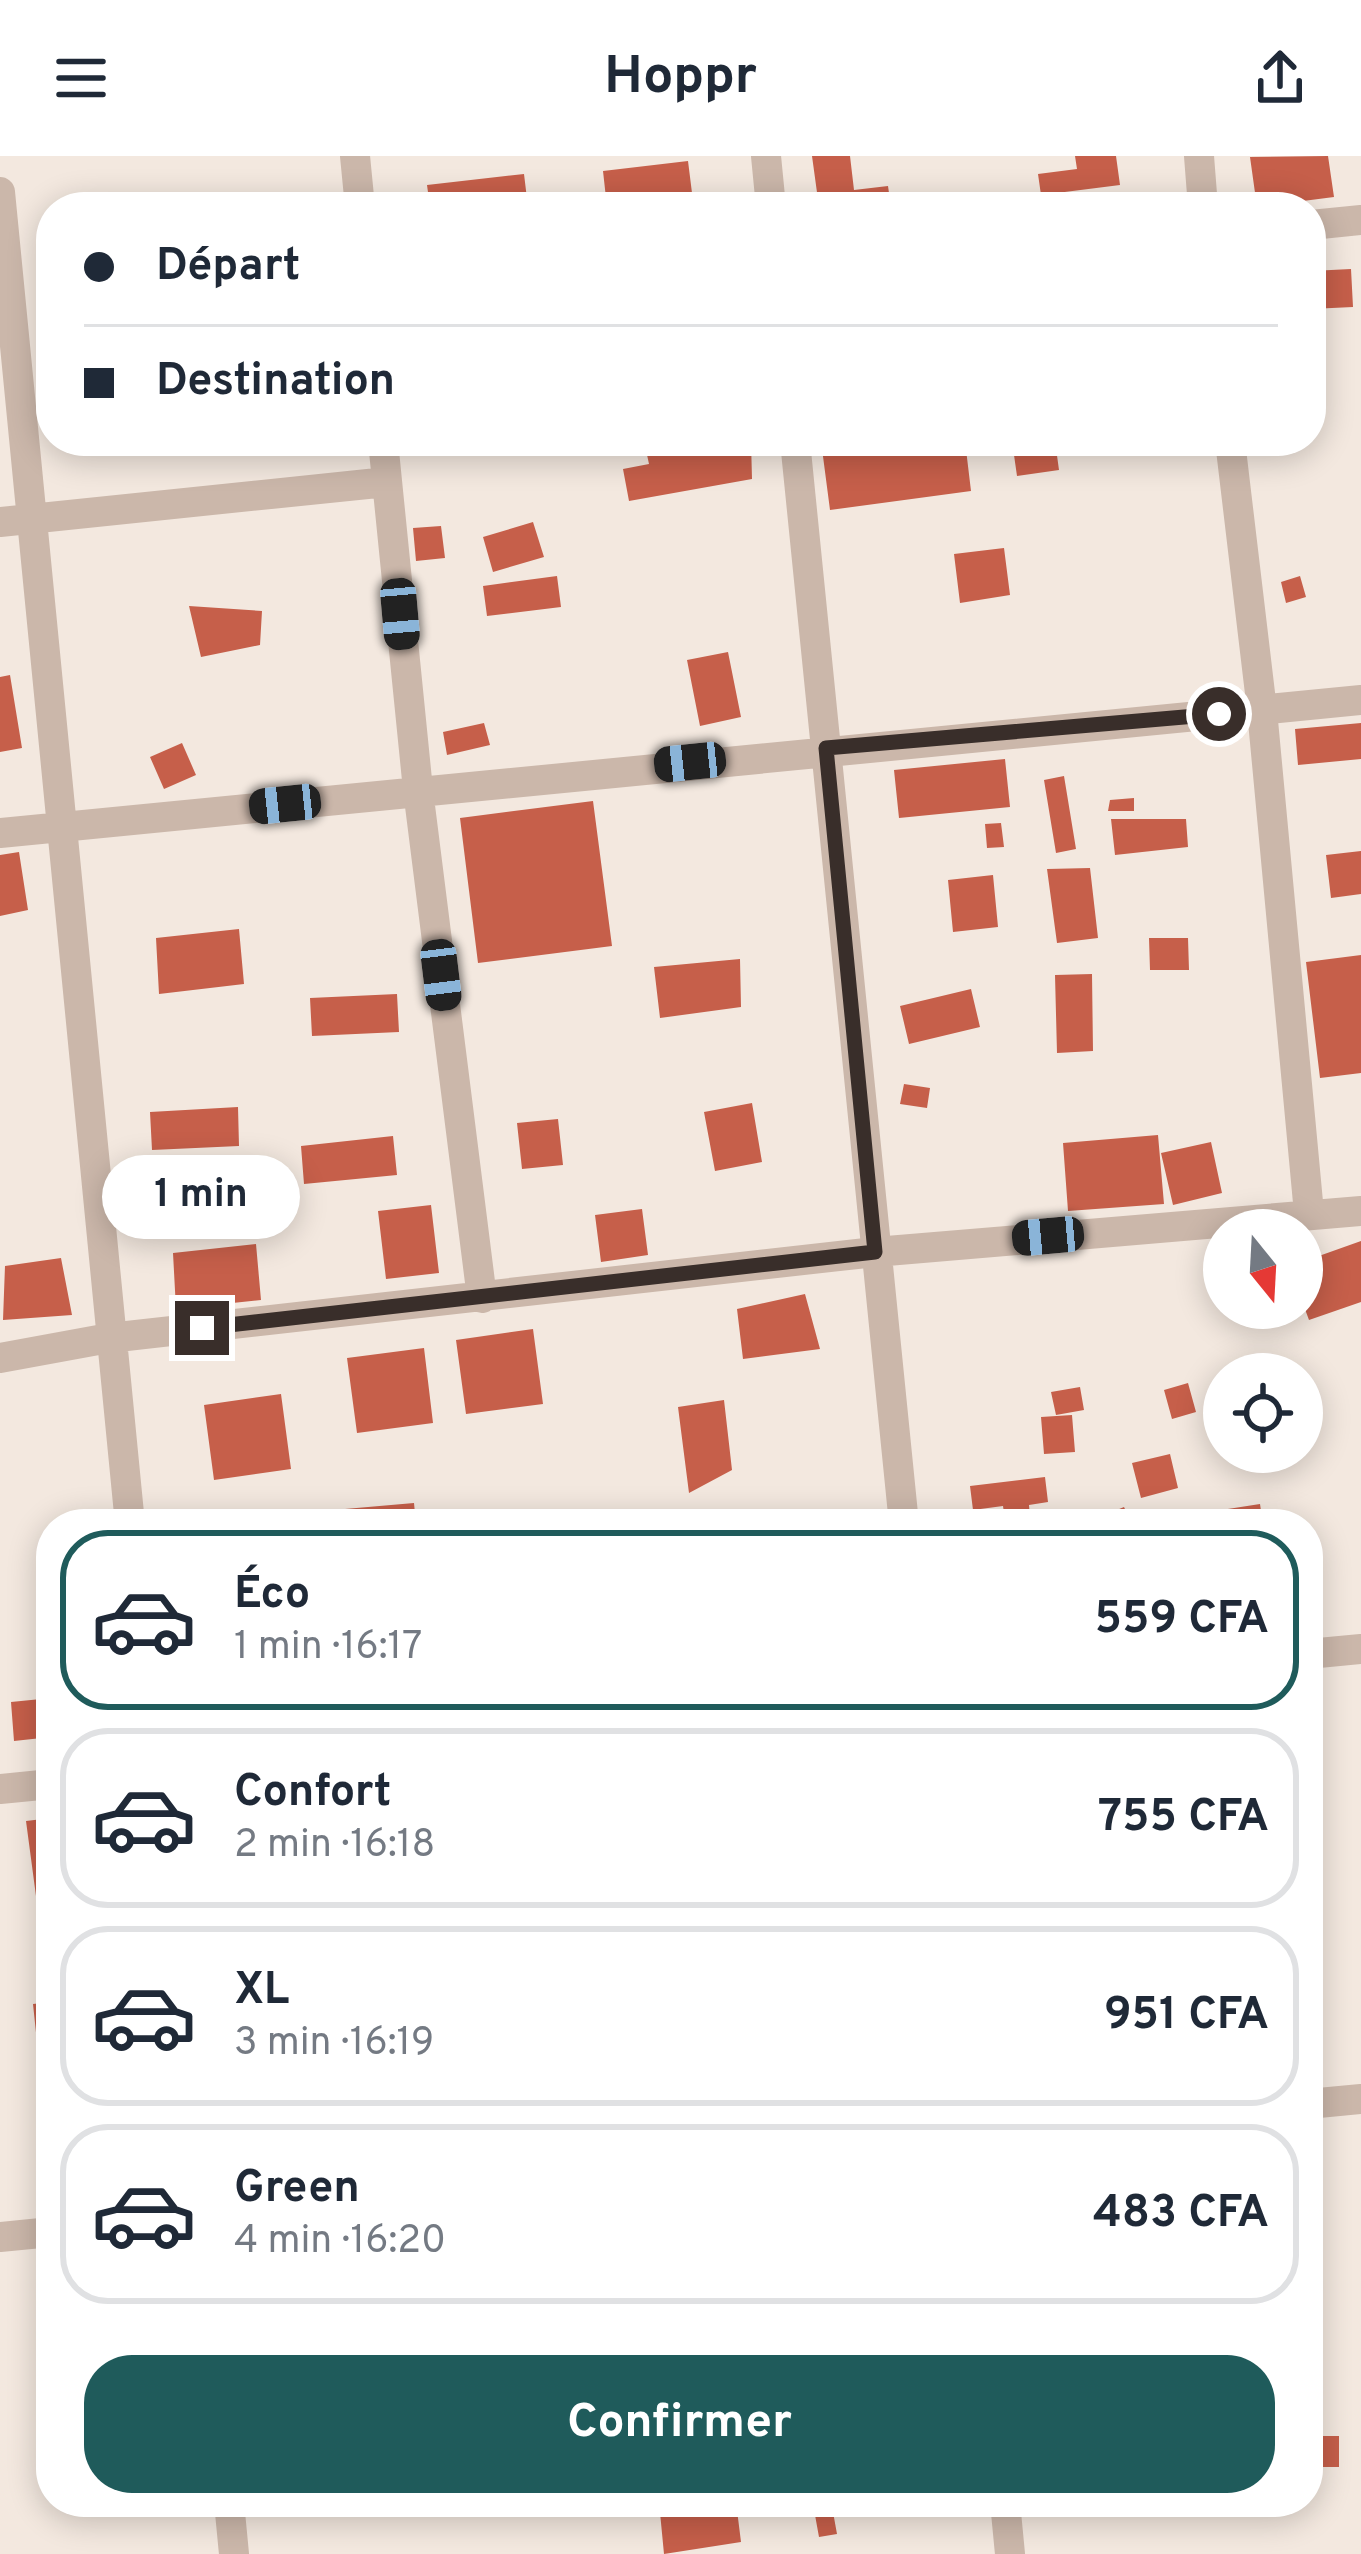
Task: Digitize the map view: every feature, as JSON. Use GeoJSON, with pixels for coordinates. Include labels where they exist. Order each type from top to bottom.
{"type":"FeatureCollection","features":[{"type":"Feature","properties":{"kind":"street"},"geometry":{"type":"LineString","coordinates":[[355,156],[359,192]]}},
{"type":"Feature","properties":{"kind":"street"},"geometry":{"type":"LineString","coordinates":[[766,156],[770,192]]}},
{"type":"Feature","properties":{"kind":"street"},"geometry":{"type":"LineString","coordinates":[[1199,156],[1202,192]]}},
{"type":"Feature","properties":{"kind":"street"},"geometry":{"type":"LineString","coordinates":[[0,192],[128,1509]]}},
{"type":"Feature","properties":{"kind":"street"},"geometry":{"type":"LineString","coordinates":[[1326,224],[1361,220]]}},
{"type":"Feature","properties":{"kind":"street"},"geometry":{"type":"LineString","coordinates":[[384,456],[418,790],[482,1298]]}},
{"type":"Feature","properties":{"kind":"street"},"geometry":{"type":"LineString","coordinates":[[797,456],[902,1509]]}},
{"type":"Feature","properties":{"kind":"street"},"geometry":{"type":"LineString","coordinates":[[1232,456],[1262,710],[1309,1209]]}},
{"type":"Feature","properties":{"kind":"street"},"geometry":{"type":"LineString","coordinates":[[0,522],[387,482]]}},
{"type":"Feature","properties":{"kind":"street"},"geometry":{"type":"LineString","coordinates":[[0,832],[826,748],[1361,700]]}},
{"type":"Feature","properties":{"kind":"street"},"geometry":{"type":"LineString","coordinates":[[1323,1212],[1361,1210]]}},
{"type":"Feature","properties":{"kind":"street"},"geometry":{"type":"LineString","coordinates":[[0,1358],[109,1338],[875,1252],[1203,1223]]}},
{"type":"Feature","properties":{"kind":"street"},"geometry":{"type":"LineString","coordinates":[[1323,1653],[1361,1649]]}},
{"type":"Feature","properties":{"kind":"street"},"geometry":{"type":"LineString","coordinates":[[0,1789],[36,1785]]}},
{"type":"Feature","properties":{"kind":"street"},"geometry":{"type":"LineString","coordinates":[[1323,2103],[1361,2099]]}},
{"type":"Feature","properties":{"kind":"street"},"geometry":{"type":"LineString","coordinates":[[0,2237],[36,2233]]}},
{"type":"Feature","properties":{"kind":"street"},"geometry":{"type":"LineString","coordinates":[[230,2517],[234,2554]]}},
{"type":"Feature","properties":{"kind":"street"},"geometry":{"type":"LineString","coordinates":[[1006,2517],[1010,2554]]}},
{"type":"Feature","properties":{"kind":"building"},"geometry":{"type":"Polygon","coordinates":[[[812,156],[850,156],[854,190],[888,186],[889,192],[817,192],[812,156]]]}},
{"type":"Feature","properties":{"kind":"building"},"geometry":{"type":"Polygon","coordinates":[[[1075,156],[1116,156],[1120,185],[1041,192],[1038,174],[1077,169],[1075,156]]]}},
{"type":"Feature","properties":{"kind":"building"},"geometry":{"type":"Polygon","coordinates":[[[1328,156],[1334,197],[1326,198],[1326,192],[1255,192],[1250,157],[1328,156]]]}},
{"type":"Feature","properties":{"kind":"building"},"geometry":{"type":"Polygon","coordinates":[[[688,161],[692,192],[605,192],[603,171],[688,161]]]}},
{"type":"Feature","properties":{"kind":"building"},"geometry":{"type":"Polygon","coordinates":[[[524,174],[526,192],[428,192],[427,185],[524,174]]]}},
{"type":"Feature","properties":{"kind":"building"},"geometry":{"type":"Polygon","coordinates":[[[1351,269],[1353,307],[1326,308],[1326,270],[1351,269]]]}},
{"type":"Feature","properties":{"kind":"building"},"geometry":{"type":"Polygon","coordinates":[[[647,456],[751,456],[752,479],[629,501],[623,469],[649,464],[647,456]]]}},
{"type":"Feature","properties":{"kind":"building"},"geometry":{"type":"Polygon","coordinates":[[[823,456],[967,456],[971,491],[830,510],[823,456]]]}},
{"type":"Feature","properties":{"kind":"building"},"geometry":{"type":"Polygon","coordinates":[[[1014,456],[1057,456],[1059,470],[1017,476],[1014,456]]]}},
{"type":"Feature","properties":{"kind":"building"},"geometry":{"type":"Polygon","coordinates":[[[533,522],[544,557],[493,572],[483,537],[533,522]]]}},
{"type":"Feature","properties":{"kind":"building"},"geometry":{"type":"Polygon","coordinates":[[[441,526],[445,558],[416,561],[413,528],[441,526]]]}},
{"type":"Feature","properties":{"kind":"building"},"geometry":{"type":"Polygon","coordinates":[[[1004,548],[1010,595],[960,603],[954,554],[1004,548]]]}},
{"type":"Feature","properties":{"kind":"building"},"geometry":{"type":"Polygon","coordinates":[[[557,576],[561,607],[487,616],[483,586],[557,576]]]}},
{"type":"Feature","properties":{"kind":"building"},"geometry":{"type":"Polygon","coordinates":[[[1300,576],[1306,597],[1286,603],[1281,582],[1300,576]]]}},
{"type":"Feature","properties":{"kind":"building"},"geometry":{"type":"Polygon","coordinates":[[[189,606],[262,611],[260,645],[201,657],[189,606]]]}},
{"type":"Feature","properties":{"kind":"building"},"geometry":{"type":"Polygon","coordinates":[[[728,652],[741,717],[700,726],[687,660],[728,652]]]}},
{"type":"Feature","properties":{"kind":"building"},"geometry":{"type":"Polygon","coordinates":[[[10,675],[22,748],[0,752],[0,677],[10,675]]]}},
{"type":"Feature","properties":{"kind":"building"},"geometry":{"type":"Polygon","coordinates":[[[484,723],[490,745],[447,755],[443,732],[484,723]]]}},
{"type":"Feature","properties":{"kind":"building"},"geometry":{"type":"Polygon","coordinates":[[[1361,723],[1361,759],[1298,765],[1295,729],[1361,723]]]}},
{"type":"Feature","properties":{"kind":"building"},"geometry":{"type":"Polygon","coordinates":[[[182,743],[196,775],[164,789],[150,757],[182,743]]]}},
{"type":"Feature","properties":{"kind":"building"},"geometry":{"type":"Polygon","coordinates":[[[1005,759],[1010,807],[899,818],[894,770],[1005,759]]]}},
{"type":"Feature","properties":{"kind":"building"},"geometry":{"type":"Polygon","coordinates":[[[1064,776],[1076,849],[1056,853],[1044,780],[1064,776]]]}},
{"type":"Feature","properties":{"kind":"building"},"geometry":{"type":"Polygon","coordinates":[[[1134,798],[1134,811],[1108,811],[1110,800],[1134,798]]]}},
{"type":"Feature","properties":{"kind":"building"},"geometry":{"type":"Polygon","coordinates":[[[593,801],[612,946],[478,963],[460,818],[593,801]]]}},
{"type":"Feature","properties":{"kind":"building"},"geometry":{"type":"Polygon","coordinates":[[[1111,819],[1186,819],[1188,847],[1115,855],[1111,819]]]}},
{"type":"Feature","properties":{"kind":"building"},"geometry":{"type":"Polygon","coordinates":[[[1001,823],[1004,847],[987,848],[985,824],[1001,823]]]}},
{"type":"Feature","properties":{"kind":"building"},"geometry":{"type":"Polygon","coordinates":[[[1361,851],[1361,894],[1331,898],[1326,855],[1361,851]]]}},
{"type":"Feature","properties":{"kind":"building"},"geometry":{"type":"Polygon","coordinates":[[[19,852],[28,910],[0,916],[0,855],[19,852]]]}},
{"type":"Feature","properties":{"kind":"building"},"geometry":{"type":"Polygon","coordinates":[[[1090,868],[1098,938],[1057,943],[1047,869],[1090,868]]]}},
{"type":"Feature","properties":{"kind":"building"},"geometry":{"type":"Polygon","coordinates":[[[993,875],[998,927],[953,932],[948,880],[993,875]]]}},
{"type":"Feature","properties":{"kind":"building"},"geometry":{"type":"Polygon","coordinates":[[[239,929],[244,984],[159,994],[156,938],[239,929]]]}},
{"type":"Feature","properties":{"kind":"building"},"geometry":{"type":"Polygon","coordinates":[[[1149,938],[1188,938],[1189,970],[1150,970],[1149,938]]]}},
{"type":"Feature","properties":{"kind":"building"},"geometry":{"type":"Polygon","coordinates":[[[1361,955],[1361,1073],[1320,1078],[1306,962],[1361,955]]]}},
{"type":"Feature","properties":{"kind":"building"},"geometry":{"type":"Polygon","coordinates":[[[740,959],[741,1007],[660,1018],[654,967],[740,959]]]}},
{"type":"Feature","properties":{"kind":"building"},"geometry":{"type":"Polygon","coordinates":[[[1092,974],[1093,1051],[1057,1053],[1055,975],[1092,974]]]}},
{"type":"Feature","properties":{"kind":"building"},"geometry":{"type":"Polygon","coordinates":[[[971,989],[980,1027],[909,1044],[900,1006],[971,989]]]}},
{"type":"Feature","properties":{"kind":"building"},"geometry":{"type":"Polygon","coordinates":[[[397,994],[399,1032],[312,1036],[310,998],[397,994]]]}},
{"type":"Feature","properties":{"kind":"building"},"geometry":{"type":"Polygon","coordinates":[[[904,1084],[930,1088],[927,1108],[900,1104],[904,1084]]]}},
{"type":"Feature","properties":{"kind":"building"},"geometry":{"type":"Polygon","coordinates":[[[752,1103],[762,1162],[715,1171],[704,1112],[752,1103]]]}},
{"type":"Feature","properties":{"kind":"building"},"geometry":{"type":"Polygon","coordinates":[[[238,1107],[239,1146],[152,1150],[150,1112],[238,1107]]]}},
{"type":"Feature","properties":{"kind":"building"},"geometry":{"type":"Polygon","coordinates":[[[558,1119],[563,1165],[522,1169],[517,1123],[558,1119]]]}},
{"type":"Feature","properties":{"kind":"building"},"geometry":{"type":"Polygon","coordinates":[[[1158,1135],[1164,1204],[1068,1211],[1063,1143],[1158,1135]]]}},
{"type":"Feature","properties":{"kind":"building"},"geometry":{"type":"Polygon","coordinates":[[[393,1136],[397,1175],[304,1184],[301,1146],[393,1136]]]}},
{"type":"Feature","properties":{"kind":"building"},"geometry":{"type":"Polygon","coordinates":[[[1211,1142],[1222,1193],[1173,1205],[1161,1153],[1211,1142]]]}},
{"type":"Feature","properties":{"kind":"building"},"geometry":{"type":"Polygon","coordinates":[[[431,1205],[439,1273],[386,1279],[378,1211],[431,1205]]]}},
{"type":"Feature","properties":{"kind":"building"},"geometry":{"type":"Polygon","coordinates":[[[642,1209],[648,1255],[601,1262],[595,1215],[642,1209]]]}},
{"type":"Feature","properties":{"kind":"building"},"geometry":{"type":"Polygon","coordinates":[[[1361,1241],[1361,1302],[1323,1315],[1323,1255],[1361,1241]]]}},
{"type":"Feature","properties":{"kind":"building"},"geometry":{"type":"Polygon","coordinates":[[[256,1244],[261,1300],[176,1309],[173,1253],[256,1244]]]}},
{"type":"Feature","properties":{"kind":"building"},"geometry":{"type":"Polygon","coordinates":[[[61,1258],[72,1315],[3,1320],[5,1266],[61,1258]]]}},
{"type":"Feature","properties":{"kind":"building"},"geometry":{"type":"Polygon","coordinates":[[[805,1294],[820,1349],[743,1359],[737,1309],[805,1294]]]}},
{"type":"Feature","properties":{"kind":"building"},"geometry":{"type":"Polygon","coordinates":[[[533,1329],[543,1404],[466,1414],[456,1340],[533,1329]]]}},
{"type":"Feature","properties":{"kind":"building"},"geometry":{"type":"Polygon","coordinates":[[[424,1348],[433,1423],[357,1433],[347,1358],[424,1348]]]}},
{"type":"Feature","properties":{"kind":"building"},"geometry":{"type":"Polygon","coordinates":[[[1188,1383],[1196,1412],[1172,1419],[1164,1390],[1188,1383]]]}},
{"type":"Feature","properties":{"kind":"building"},"geometry":{"type":"Polygon","coordinates":[[[1080,1387],[1084,1410],[1056,1415],[1051,1392],[1080,1387]]]}},
{"type":"Feature","properties":{"kind":"building"},"geometry":{"type":"Polygon","coordinates":[[[281,1394],[291,1469],[214,1480],[204,1405],[281,1394]]]}},
{"type":"Feature","properties":{"kind":"building"},"geometry":{"type":"Polygon","coordinates":[[[724,1400],[732,1470],[689,1493],[678,1407],[724,1400]]]}},
{"type":"Feature","properties":{"kind":"building"},"geometry":{"type":"Polygon","coordinates":[[[1072,1415],[1075,1452],[1044,1454],[1041,1417],[1072,1415]]]}},
{"type":"Feature","properties":{"kind":"building"},"geometry":{"type":"Polygon","coordinates":[[[1170,1454],[1178,1488],[1141,1498],[1132,1463],[1170,1454]]]}},
{"type":"Feature","properties":{"kind":"building"},"geometry":{"type":"Polygon","coordinates":[[[1045,1477],[1048,1502],[1029,1505],[1029,1509],[973,1509],[970,1486],[1045,1477]]]}},
{"type":"Feature","properties":{"kind":"building"},"geometry":{"type":"Polygon","coordinates":[[[414,1503],[415,1509],[345,1509],[414,1503]]]}},
{"type":"Feature","properties":{"kind":"building"},"geometry":{"type":"Polygon","coordinates":[[[36,1700],[36,1739],[14,1741],[11,1702],[36,1700]]]}},
{"type":"Feature","properties":{"kind":"building"},"geometry":{"type":"Polygon","coordinates":[[[36,1820],[36,1896],[26,1821],[36,1820]]]}},
{"type":"Feature","properties":{"kind":"building"},"geometry":{"type":"Polygon","coordinates":[[[1323,2436],[1339,2436],[1339,2467],[1323,2467],[1323,2436]]]}},
{"type":"Feature","properties":{"kind":"building"},"geometry":{"type":"Polygon","coordinates":[[[660,2517],[738,2517],[741,2542],[664,2554],[660,2517]]]}},
{"type":"Feature","properties":{"kind":"building"},"geometry":{"type":"Polygon","coordinates":[[[815,2517],[834,2517],[837,2534],[819,2537],[815,2517]]]}},
{"type":"Feature","properties":{"kind":"route"},"geometry":{"type":"LineString","coordinates":[[202,1328],[875,1252],[826,748],[1219,714]]}}]}
